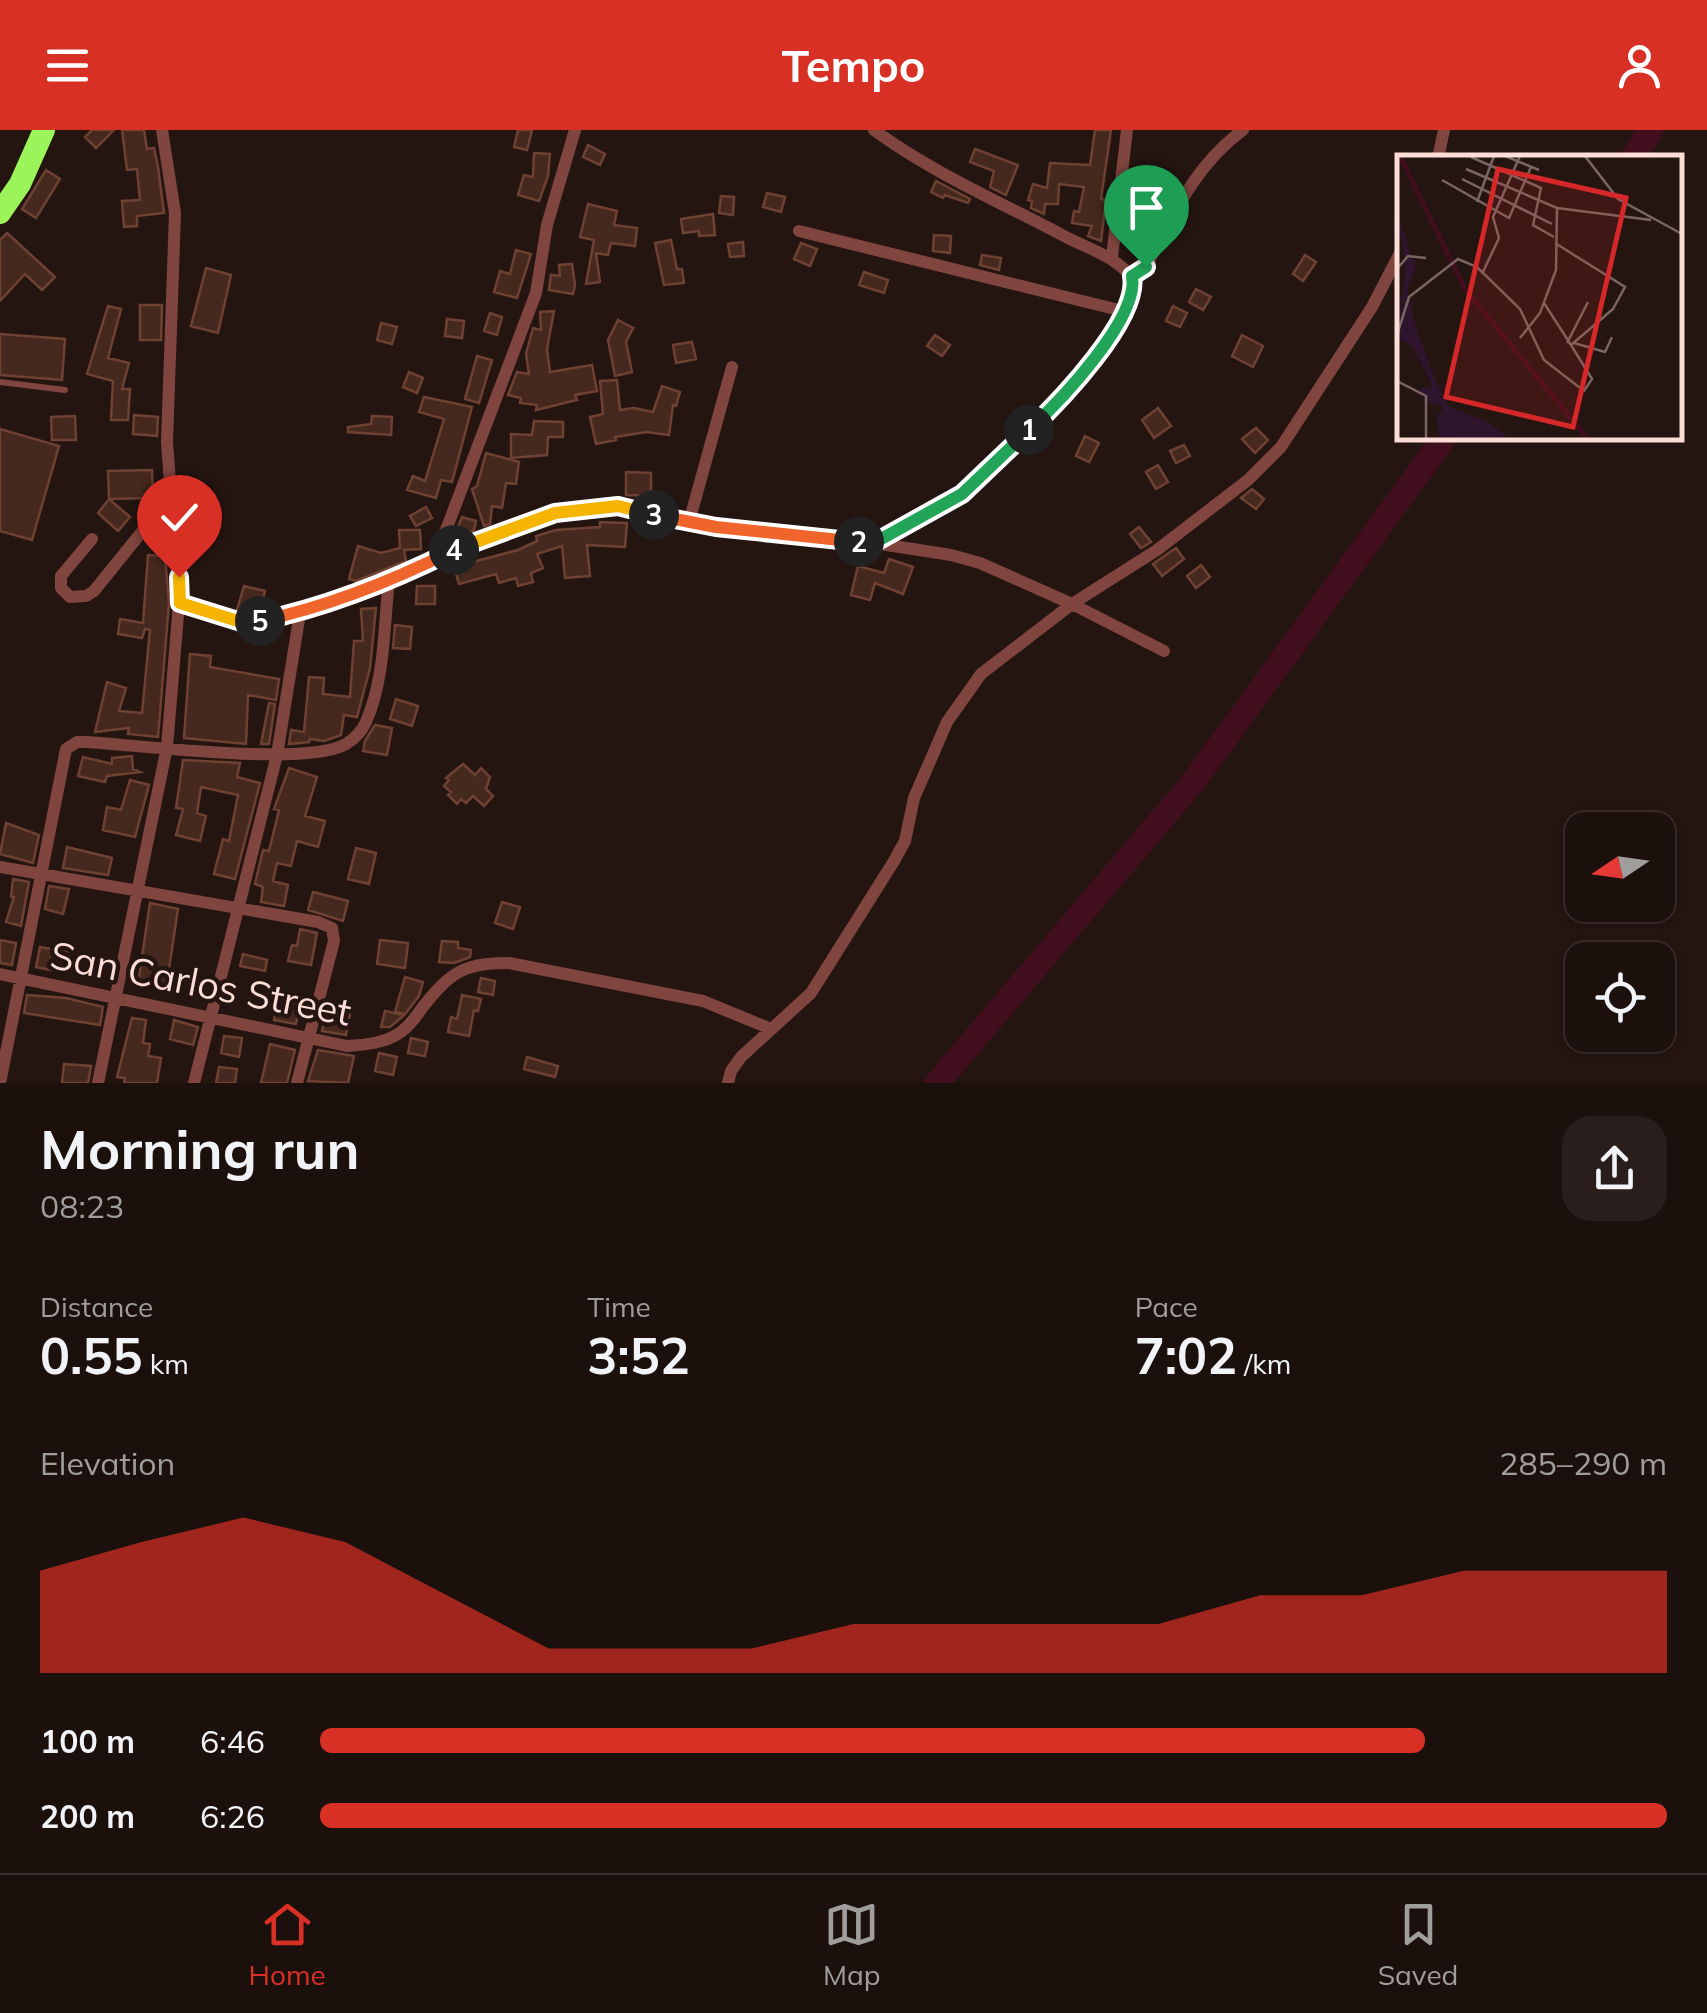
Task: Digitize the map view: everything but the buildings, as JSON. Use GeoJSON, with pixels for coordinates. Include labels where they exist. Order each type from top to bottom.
{"type":"FeatureCollection","features":[{"type":"Feature","properties":{"kind":"highway"},"geometry":{"type":"LineString","coordinates":[[0,213],[20,184],[44,130]]}},
{"type":"Feature","properties":{"kind":"street"},"geometry":{"type":"LineString","coordinates":[[98,1083],[167,747],[180,603],[167,442],[175,212],[162,130]]}},
{"type":"Feature","properties":{"kind":"street"},"geometry":{"type":"LineString","coordinates":[[435,559],[536,292],[547,225],[575,130]]}},
{"type":"Feature","properties":{"kind":"street"},"geometry":{"type":"LineString","coordinates":[[874,130],[963,183],[1075,242],[1112,257],[1132,276],[1133,286],[1098,356],[1042,418],[945,504],[874,543]]}},
{"type":"Feature","properties":{"kind":"street"},"geometry":{"type":"LineString","coordinates":[[1112,257],[1127,130]]}},
{"type":"Feature","properties":{"kind":"street"},"geometry":{"type":"LineString","coordinates":[[1132,276],[1146,267],[1192,179],[1218,148],[1243,130]]}},
{"type":"Feature","properties":{"kind":"street"},"geometry":{"type":"LineString","coordinates":[[1439,155],[1444,130]]}},
{"type":"Feature","properties":{"kind":"street"},"geometry":{"type":"LineString","coordinates":[[800,231],[1123,311]]}},
{"type":"Feature","properties":{"kind":"street"},"geometry":{"type":"LineString","coordinates":[[728,1083],[731,1071],[742,1057],[811,993],[894,861],[905,841],[914,798],[961,699],[981,674],[1072,604],[1157,550],[1248,480],[1281,448],[1372,306],[1397,259]]}},
{"type":"Feature","properties":{"kind":"street"},"geometry":{"type":"LineString","coordinates":[[689,522],[732,367]]}},
{"type":"Feature","properties":{"kind":"street"},"geometry":{"type":"LineString","coordinates":[[92,538],[61,576],[62,588],[70,596],[86,596],[94,591],[170,497]]}},
{"type":"Feature","properties":{"kind":"street"},"geometry":{"type":"LineString","coordinates":[[180,603],[241,622],[300,613],[510,527],[555,513],[618,506],[689,522],[951,555],[980,563],[1072,604],[1164,651]]}},
{"type":"Feature","properties":{"kind":"street"},"geometry":{"type":"LineString","coordinates":[[0,1083],[63,758],[71,745],[87,742],[277,755],[325,751],[344,745],[366,722],[378,677],[389,578]]}},
{"type":"Feature","properties":{"kind":"street"},"geometry":{"type":"LineString","coordinates":[[194,1083],[277,755],[300,613]]}},
{"type":"Feature","properties":{"kind":"street"},"geometry":{"type":"LineString","coordinates":[[0,867],[318,922],[332,928],[334,941],[297,1083]]}},
{"type":"Feature","properties":{"kind":"street","name":"San Carlos Street"},"geometry":{"type":"LineString","coordinates":[[0,974],[347,1046],[387,1040],[408,1025],[446,980],[464,968],[508,964],[703,1001],[771,1030]]}},
{"type":"Feature","properties":{"kind":"lane"},"geometry":{"type":"LineString","coordinates":[[0,382],[64,390]]}},
{"type":"Feature","properties":{"kind":"waterway"},"geometry":{"type":"LineString","coordinates":[[1635,155],[1651,130]]}},
{"type":"Feature","properties":{"kind":"waterway"},"geometry":{"type":"LineString","coordinates":[[937,1083],[1194,781],[1443,440]]}},
{"type":"Feature","properties":{"kind":"route"},"geometry":{"type":"LineString","coordinates":[[179,577],[180,603],[241,622],[258,622],[300,613],[510,527],[555,513],[618,506],[716,527],[874,543],[962,494],[1042,418],[1098,356],[1123,311],[1133,286],[1132,276],[1146,267]]}}]}
